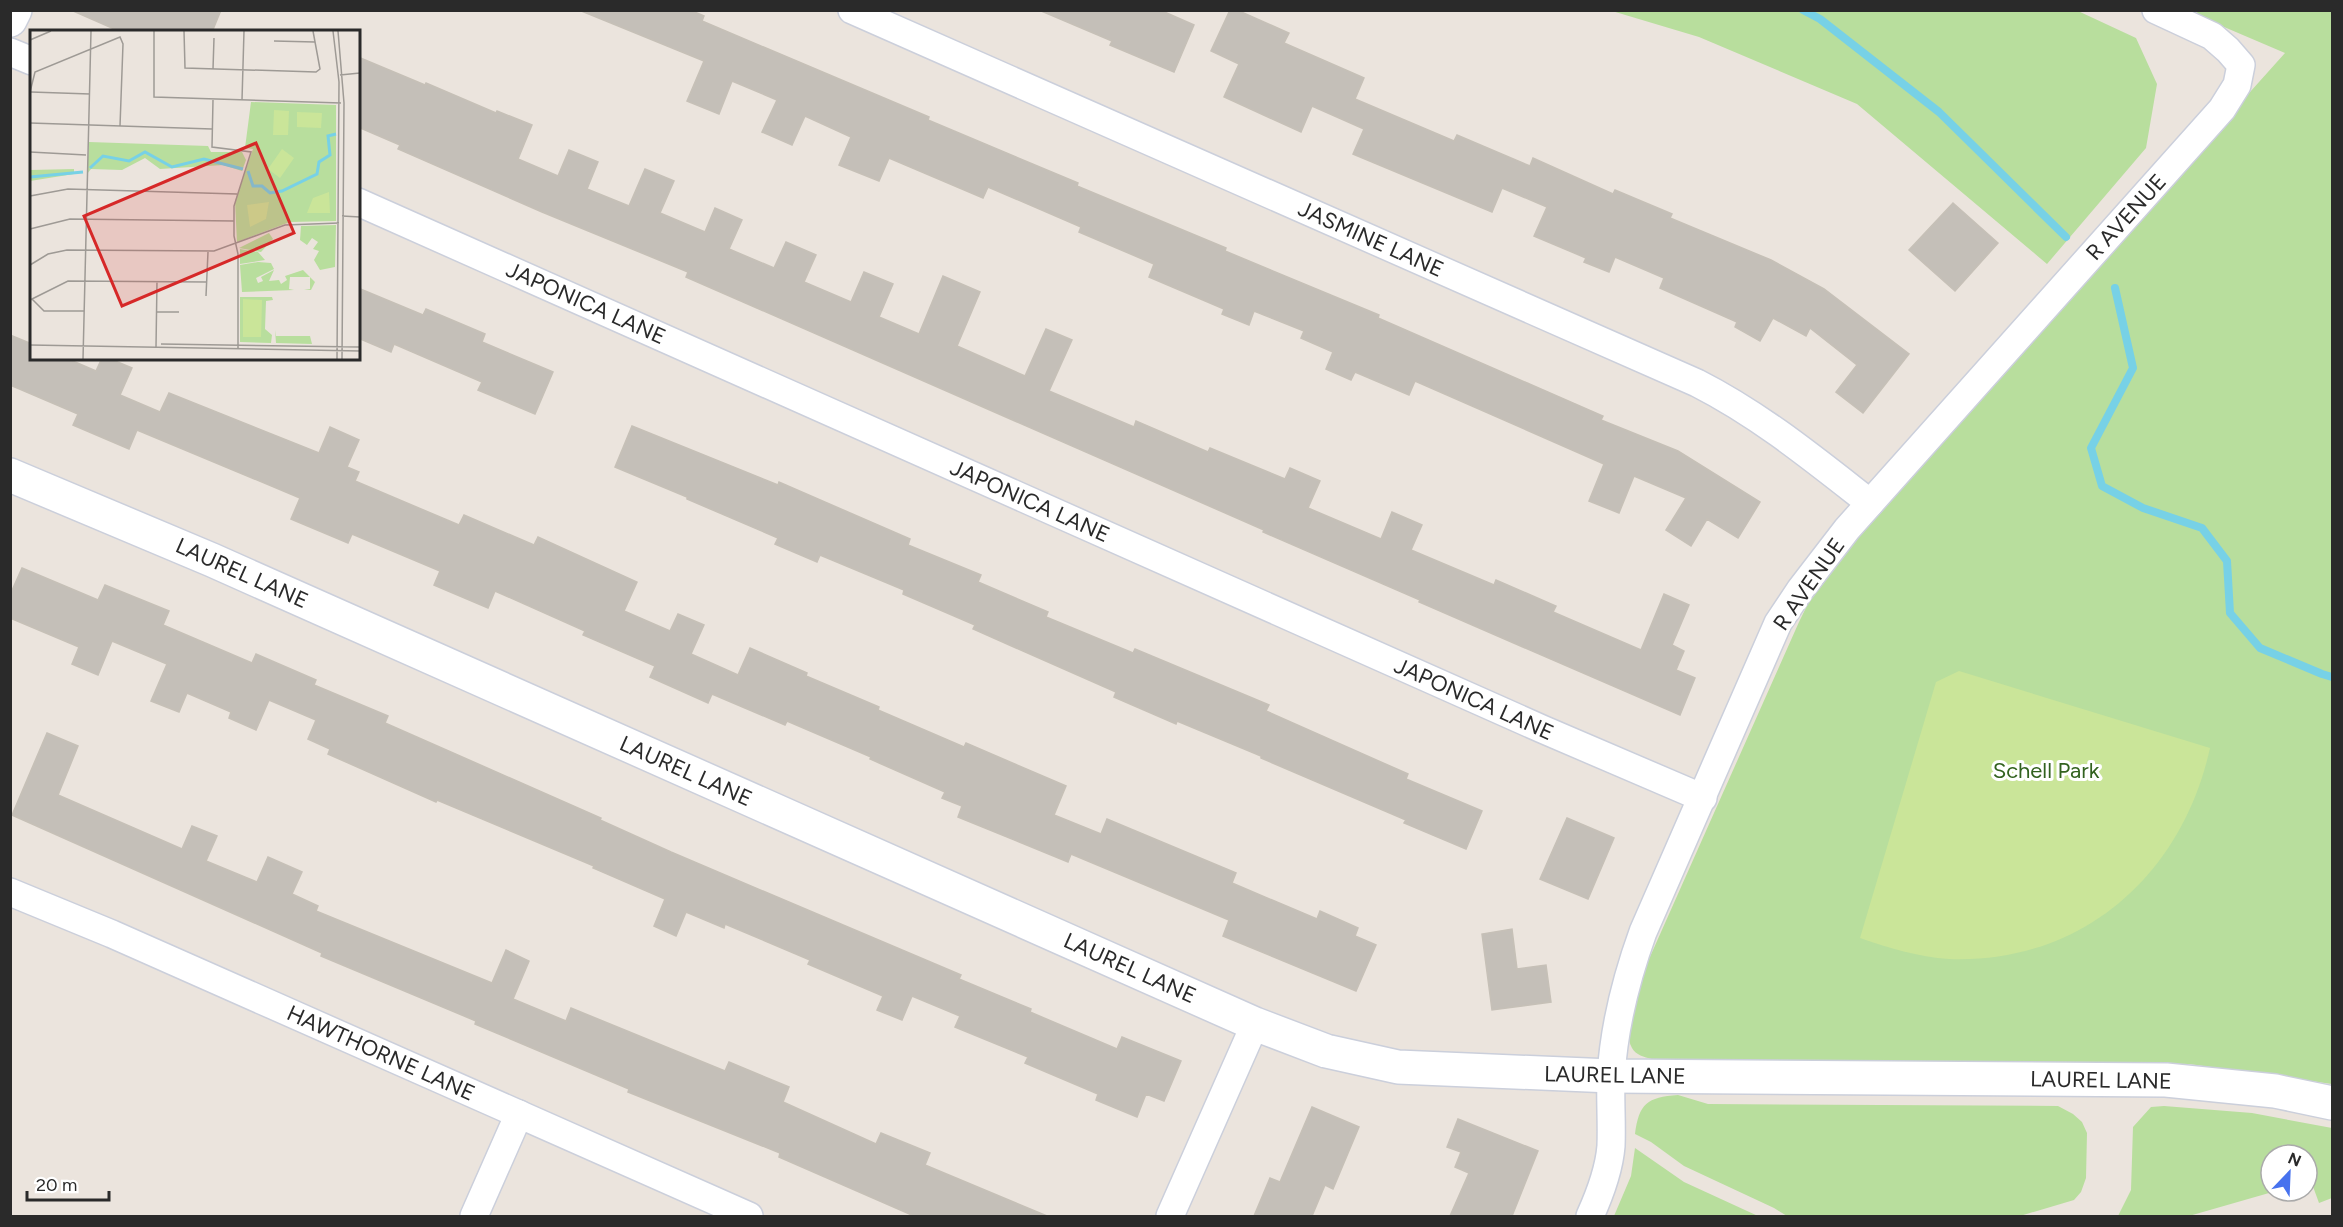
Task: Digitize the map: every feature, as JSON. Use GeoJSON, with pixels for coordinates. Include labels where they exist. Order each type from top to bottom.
{"type":"FeatureCollection","features":[{"type":"Feature","properties":{"kind":"street"},"geometry":{"type":"LineString","coordinates":[[10,20],[15,10]]}},
{"type":"Feature","properties":{"kind":"street","name":"JASMINE LANE"},"geometry":{"type":"LineString","coordinates":[[852,10],[1697,383],[1729,399],[1785,437],[1870,502]]}},
{"type":"Feature","properties":{"kind":"street","name":"R AVENUE"},"geometry":{"type":"LineString","coordinates":[[1590,1216],[1607,1172],[1611,1148],[1611,1076],[1622,996],[1631,966],[1643,932],[1778,623],[1800,590],[1870,502],[2222,109],[2237,85],[2241,65],[2228,50],[2212,36],[2156,10]]}},
{"type":"Feature","properties":{"kind":"street"},"geometry":{"type":"LineString","coordinates":[[10,52],[30,61]]}},
{"type":"Feature","properties":{"kind":"street","name":"JAPONICA LANE"},"geometry":{"type":"LineString","coordinates":[[360,203],[1542,729],[1703,798]]}},
{"type":"Feature","properties":{"kind":"street","name":"LAUREL LANE"},"geometry":{"type":"LineString","coordinates":[[10,474],[212,560],[1256,1024],[1326,1052],[1398,1067],[1611,1076],[2166,1080],[2275,1091],[2332,1102]]}},
{"type":"Feature","properties":{"kind":"street","name":"HAWTHORNE LANE"},"geometry":{"type":"LineString","coordinates":[[10,892],[112,934],[749,1216]]}},
{"type":"Feature","properties":{"kind":"street"},"geometry":{"type":"LineString","coordinates":[[1170,1216],[1256,1024]]}},
{"type":"Feature","properties":{"kind":"street"},"geometry":{"type":"LineString","coordinates":[[474,1216],[519,1114]]}},
{"type":"Feature","properties":{"kind":"green space"},"geometry":{"type":"Polygon","coordinates":[[[1612,11],[2078,11],[2136,38],[2157,84],[2146,148],[2047,264],[1857,104],[1699,37],[1612,11]]]}},
{"type":"Feature","properties":{"kind":"green space","name":"Schell Park"},"geometry":{"type":"Polygon","coordinates":[[[2198,11],[2332,11],[2332,1084],[2189,1064],[1652,1059],[1638,1054],[1632,1048],[1628,1030],[1638,986],[1822,575],[1862,525],[2285,53],[2196,15],[2198,11]]]}},
{"type":"Feature","properties":{"kind":"green space"},"geometry":{"type":"Polygon","coordinates":[[[1959,671],[2210,748],[2196,794],[2176,835],[2150,872],[2119,903],[2083,928],[2042,946],[1997,957],[1949,959],[1926,956],[1904,952],[1860,938],[1936,682],[1959,671]]]}},
{"type":"Feature","properties":{"kind":"green space"},"geometry":{"type":"Polygon","coordinates":[[[1678,1095],[1708,1104],[2058,1106],[2082,1122],[2087,1133],[2086,1178],[2081,1192],[2074,1200],[2020,1216],[1787,1216],[1684,1166],[1651,1142],[1635,1134],[1639,1116],[1646,1104],[1659,1098],[1678,1095]]]}},
{"type":"Feature","properties":{"kind":"green space"},"geometry":{"type":"Polygon","coordinates":[[[2151,1107],[2252,1113],[2332,1128],[2332,1198],[2319,1203],[2319,1143],[2259,1143],[2259,1196],[2189,1216],[2118,1216],[2131,1190],[2133,1127],[2151,1107]]]}},
{"type":"Feature","properties":{"kind":"green space"},"geometry":{"type":"Polygon","coordinates":[[[1635,1148],[1684,1182],[1758,1216],[1614,1216],[1631,1176],[1635,1148]]]}},
{"type":"Feature","properties":{"kind":"building"},"geometry":{"type":"Polygon","coordinates":[[[71,10],[221,10],[213,30],[116,30],[71,10]]]}},
{"type":"Feature","properties":{"kind":"building"},"geometry":{"type":"Polygon","coordinates":[[[579,10],[690,10],[704,16],[702,21],[929,117],[928,120],[1078,183],[1077,186],[1226,248],[1225,251],[1379,315],[1378,318],[1603,416],[1601,420],[1678,451],[1760,502],[1738,538],[1707,519],[1691,546],[1666,530],[1686,498],[1634,476],[1619,513],[1589,501],[1604,464],[1415,381],[1409,395],[1355,372],[1351,380],[1326,369],[1333,352],[1301,338],[1304,331],[1254,311],[1249,325],[1222,314],[1224,309],[1149,277],[1154,264],[1079,232],[1081,227],[988,187],[983,198],[889,158],[879,181],[839,165],[851,137],[805,116],[792,145],[762,132],[777,100],[732,81],[719,114],[687,101],[704,61],[579,10]]]}},
{"type":"Feature","properties":{"kind":"building"},"geometry":{"type":"Polygon","coordinates":[[[1039,10],[1160,10],[1194,25],[1174,72],[1110,45],[1112,41],[1039,10]]]}},
{"type":"Feature","properties":{"kind":"building"},"geometry":{"type":"Polygon","coordinates":[[[1230,10],[1237,10],[1289,33],[1284,43],[1364,78],[1355,99],[1454,141],[1457,135],[1530,166],[1533,158],[1613,194],[1615,190],[1672,214],[1670,218],[1771,260],[1824,289],[1909,354],[1863,413],[1836,392],[1857,365],[1810,328],[1806,336],[1773,318],[1760,341],[1735,327],[1737,322],[1660,288],[1664,278],[1615,257],[1609,272],[1584,262],[1586,258],[1534,236],[1547,207],[1502,188],[1492,212],[1353,154],[1364,129],[1312,106],[1301,132],[1224,97],[1239,64],[1211,51],[1230,10]]]}},
{"type":"Feature","properties":{"kind":"building"},"geometry":{"type":"Polygon","coordinates":[[[360,58],[496,113],[497,111],[532,125],[518,159],[558,176],[569,150],[598,162],[587,189],[629,206],[645,169],[674,181],[660,213],[705,232],[715,208],[742,220],[729,249],[774,268],[786,242],[816,255],[804,282],[851,302],[864,272],[893,284],[879,317],[919,334],[943,276],[980,292],[957,346],[1025,376],[1046,329],[1072,340],[1049,391],[1134,427],[1136,421],[1208,452],[1210,448],[1285,479],[1290,468],[1320,481],[1308,508],[1381,539],[1392,512],[1422,525],[1411,550],[1494,585],[1496,580],[1556,606],[1553,612],[1641,650],[1664,594],[1689,605],[1672,645],[1684,651],[1676,670],[1695,678],[1680,715],[1419,602],[1420,600],[1263,532],[1264,530],[686,277],[688,272],[398,149],[400,145],[360,128],[360,58]]]}},
{"type":"Feature","properties":{"kind":"building"},"geometry":{"type":"Polygon","coordinates":[[[1953,203],[1998,243],[1955,291],[1909,250],[1953,203]]]}},
{"type":"Feature","properties":{"kind":"building"},"geometry":{"type":"Polygon","coordinates":[[[360,289],[423,315],[426,309],[485,334],[482,342],[553,372],[535,414],[478,390],[482,382],[394,344],[391,352],[360,339],[360,289]]]}},
{"type":"Feature","properties":{"kind":"building"},"geometry":{"type":"Polygon","coordinates":[[[10,335],[30,343],[30,360],[71,360],[96,371],[101,360],[113,360],[132,368],[120,395],[160,412],[169,393],[319,453],[330,427],[359,440],[347,467],[359,472],[355,481],[459,525],[464,515],[534,545],[538,537],[637,582],[624,611],[670,631],[678,614],[704,625],[691,654],[738,675],[750,648],[807,673],[806,676],[879,707],[878,710],[964,747],[966,743],[1066,786],[1054,815],[1101,834],[1107,819],[1236,873],[1232,883],[1317,919],[1320,911],[1358,928],[1355,936],[1376,945],[1356,991],[1223,936],[1229,920],[1071,854],[1068,862],[958,817],[962,806],[942,798],[945,792],[870,759],[871,757],[787,721],[785,725],[712,694],[708,703],[650,677],[655,666],[583,635],[585,631],[495,591],[488,608],[434,585],[440,571],[352,534],[348,543],[291,519],[300,498],[137,430],[129,449],[73,425],[78,414],[10,385],[10,335]]]}},
{"type":"Feature","properties":{"kind":"building"},"geometry":{"type":"Polygon","coordinates":[[[632,426],[778,485],[779,482],[910,539],[908,545],[981,575],[978,582],[1048,612],[1046,617],[1133,653],[1135,649],[1269,705],[1266,711],[1408,774],[1406,779],[1482,811],[1466,849],[1404,823],[1406,820],[1261,758],[1261,756],[1177,721],[1176,724],[1114,697],[1116,692],[973,629],[975,625],[903,594],[904,590],[820,555],[817,562],[775,544],[778,538],[615,467],[632,426]]]}},
{"type":"Feature","properties":{"kind":"building"},"geometry":{"type":"Polygon","coordinates":[[[22,568],[98,600],[105,585],[169,611],[163,625],[252,663],[256,654],[316,680],[314,685],[388,716],[385,723],[601,818],[600,820],[671,852],[961,975],[959,979],[1031,1009],[1030,1012],[1117,1049],[1122,1037],[1181,1061],[1164,1101],[1146,1094],[1137,1117],[1096,1100],[1098,1094],[1025,1063],[1028,1057],[955,1027],[960,1016],[912,996],[902,1020],[877,1010],[883,996],[808,964],[810,960],[725,924],[724,928],[686,912],[676,936],[654,926],[665,899],[593,868],[594,866],[437,800],[436,802],[328,754],[330,749],[308,739],[316,720],[269,700],[256,730],[229,718],[231,712],[187,693],[179,712],[151,701],[167,664],[112,641],[98,675],[72,664],[79,647],[10,618],[10,595],[22,568]]]}},
{"type":"Feature","properties":{"kind":"building"},"geometry":{"type":"Polygon","coordinates":[[[47,733],[78,746],[58,795],[182,849],[192,826],[217,836],[206,861],[257,882],[268,857],[302,872],[292,894],[318,906],[316,911],[492,983],[506,950],[529,961],[513,999],[566,1021],[571,1008],[725,1071],[729,1062],[789,1087],[783,1102],[876,1144],[881,1133],[930,1153],[925,1165],[1047,1216],[914,1216],[779,1157],[780,1153],[628,1092],[629,1089],[475,1024],[476,1021],[321,956],[322,953],[12,815],[47,733]]]}},
{"type":"Feature","properties":{"kind":"building"},"geometry":{"type":"Polygon","coordinates":[[[1567,818],[1614,838],[1588,899],[1540,879],[1567,818]]]}},
{"type":"Feature","properties":{"kind":"building"},"geometry":{"type":"Polygon","coordinates":[[[1512,929],[1517,969],[1546,965],[1551,1002],[1492,1010],[1482,934],[1512,929]]]}},
{"type":"Feature","properties":{"kind":"building"},"geometry":{"type":"Polygon","coordinates":[[[1312,1107],[1359,1127],[1333,1189],[1325,1185],[1312,1216],[1254,1216],[1270,1178],[1280,1182],[1312,1107]]]}},
{"type":"Feature","properties":{"kind":"building"},"geometry":{"type":"Polygon","coordinates":[[[1458,1119],[1538,1151],[1512,1216],[1450,1216],[1469,1173],[1455,1167],[1461,1152],[1447,1147],[1458,1119]]]}},
{"type":"Feature","properties":{"kind":"waterway"},"geometry":{"type":"LineString","coordinates":[[1803,10],[1820,19],[1939,112],[2066,237]]}},
{"type":"Feature","properties":{"kind":"waterway"},"geometry":{"type":"LineString","coordinates":[[2115,288],[2133,368],[2091,448],[2102,486],[2143,508],[2202,528],[2227,561],[2230,613],[2260,648],[2332,677]]}}]}
